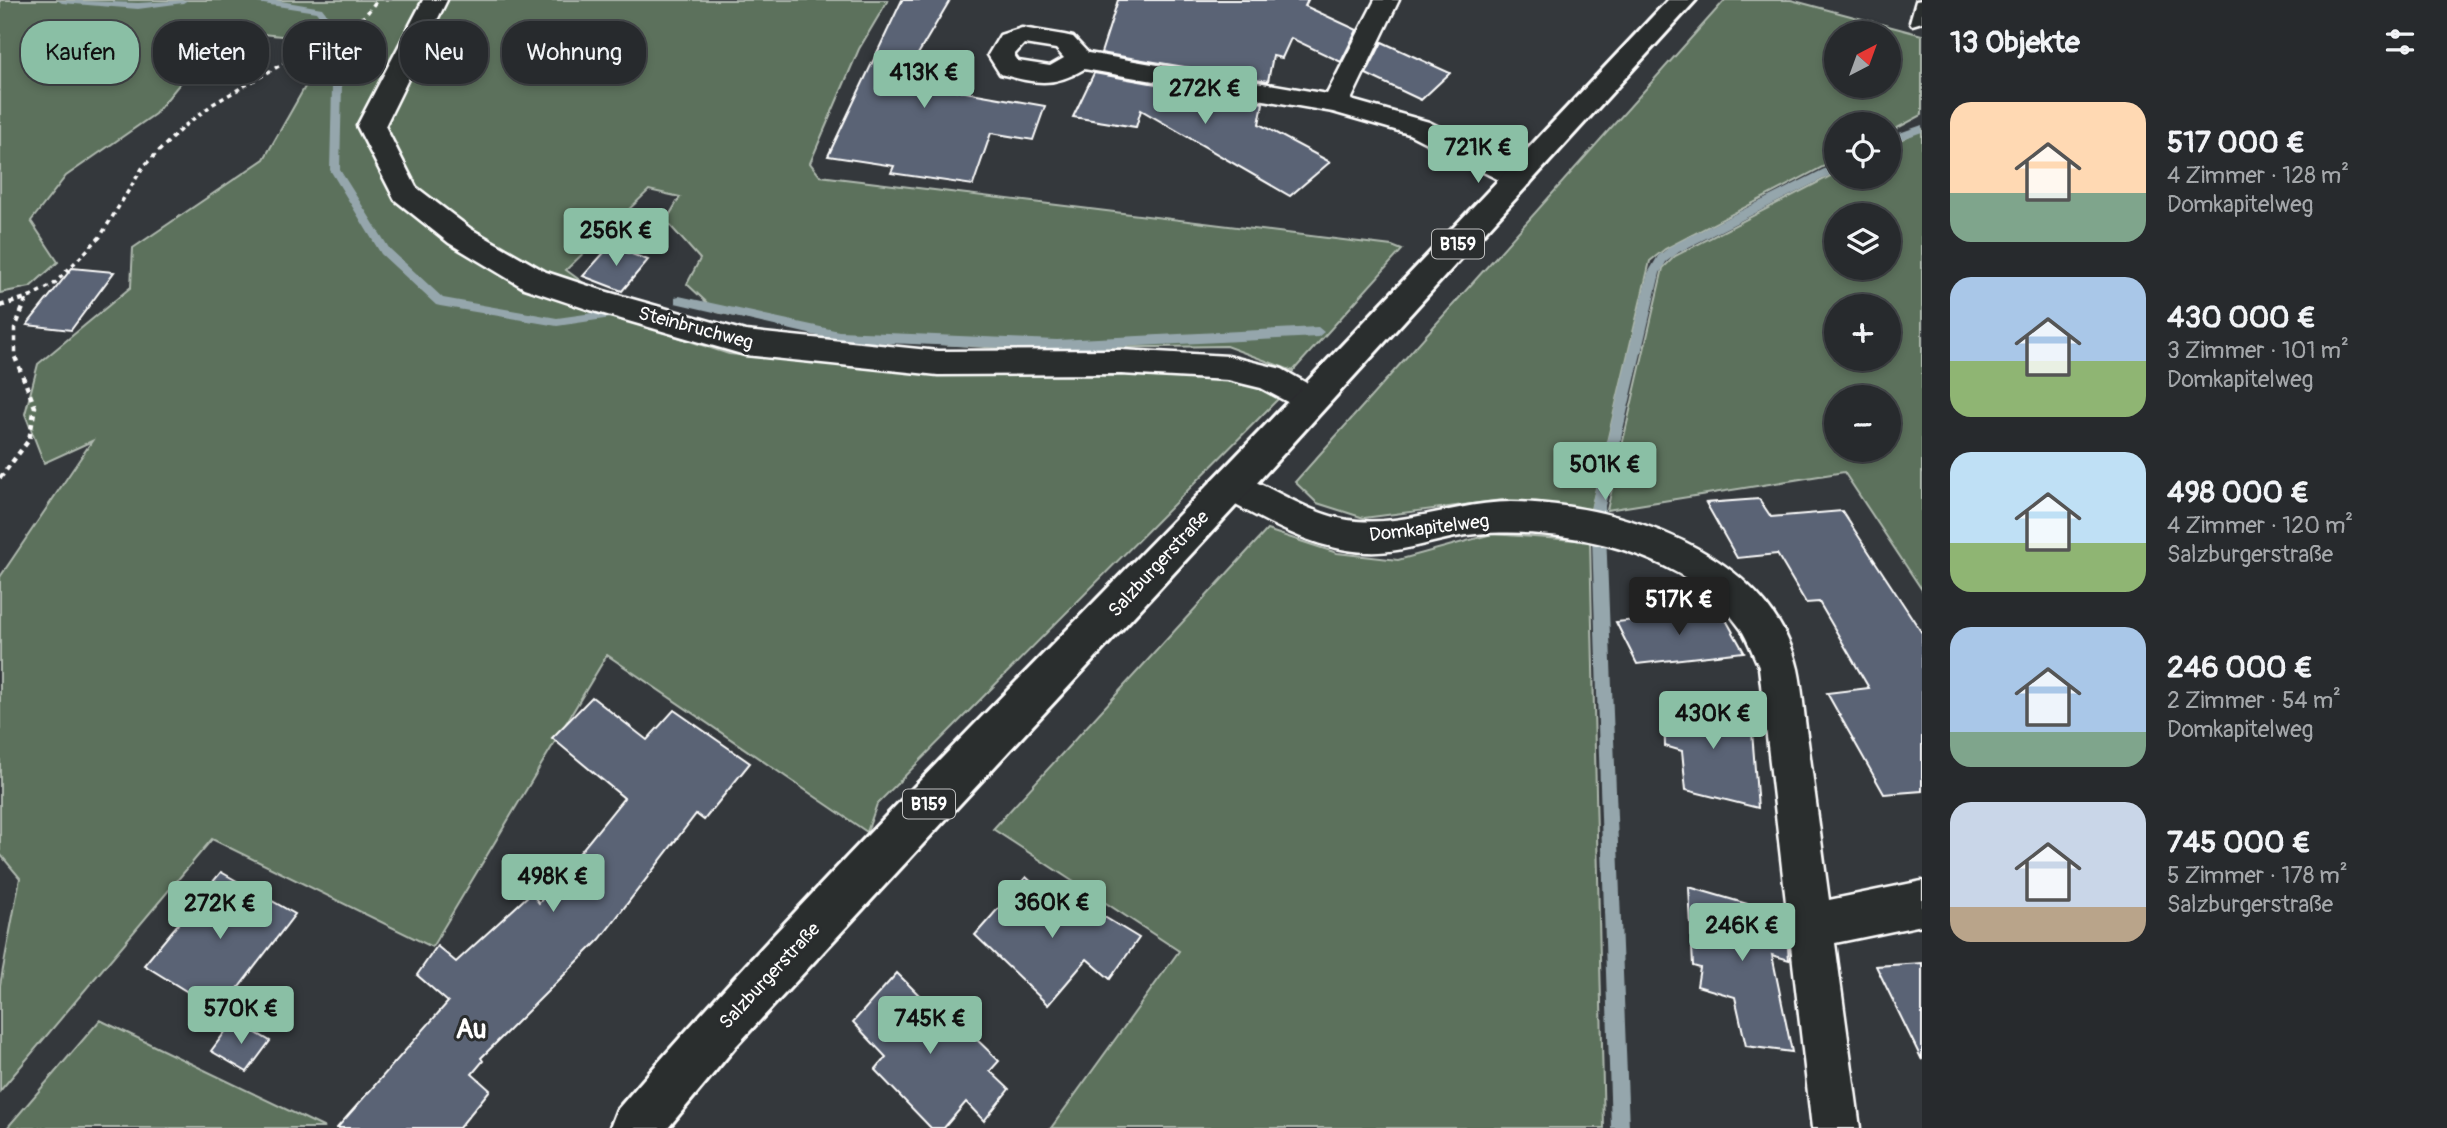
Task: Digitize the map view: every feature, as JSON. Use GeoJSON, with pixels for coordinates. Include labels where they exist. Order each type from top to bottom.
{"type":"FeatureCollection","features":[{"type":"Feature","properties":{"kind":"main road","name":"Salzburgerstraße"},"geometry":{"type":"LineString","coordinates":[[635,1128],[719,1029],[886,849],[1231,486],[1293,391],[1513,175],[1683,0]]}},
{"type":"Feature","properties":{"kind":"street","name":"Steinbruchweg"},"geometry":{"type":"LineString","coordinates":[[435,0],[371,126],[405,193],[460,236],[535,280],[745,343],[937,363],[1179,364],[1228,368],[1293,391]]}},
{"type":"Feature","properties":{"kind":"street"},"geometry":{"type":"LineString","coordinates":[[1335,104],[1387,0]]}},
{"type":"Feature","properties":{"kind":"street"},"geometry":{"type":"LineString","coordinates":[[1080,60],[1335,104],[1419,128],[1513,175]]}},
{"type":"Feature","properties":{"kind":"street","name":"Domkapitelweg"},"geometry":{"type":"LineString","coordinates":[[1231,486],[1309,525],[1365,537],[1475,519],[1529,519],[1576,524],[1622,535],[1682,556],[1716,578],[1753,615],[1777,667],[1836,1128]]}},
{"type":"Feature","properties":{"kind":"street"},"geometry":{"type":"LineString","coordinates":[[1810,926],[1922,903]]}},
{"type":"Feature","properties":{"kind":"lane"},"geometry":{"type":"LineString","coordinates":[[1916,22],[1922,1]]}},
{"type":"Feature","properties":{"kind":"path"},"geometry":{"type":"LineString","coordinates":[[0,306],[26,299],[54,284],[100,237],[143,167],[183,127],[214,104],[365,16],[377,0]]}},
{"type":"Feature","properties":{"kind":"path"},"geometry":{"type":"LineString","coordinates":[[0,478],[29,440],[35,407],[15,357],[15,328],[26,299]]}},
{"type":"Feature","properties":{"kind":"green space"},"geometry":{"type":"Polygon","coordinates":[[[0,0],[888,0],[859,49],[810,163],[820,176],[1392,246],[1402,250],[1293,371],[1226,346],[1016,349],[836,337],[717,312],[687,284],[700,259],[666,221],[680,197],[649,190],[566,270],[641,325],[729,354],[957,374],[1216,373],[1267,386],[1279,398],[877,804],[867,832],[607,655],[432,947],[212,839],[0,1091],[0,985],[20,878],[0,854],[0,577],[92,441],[44,463],[25,414],[38,364],[131,287],[133,248],[264,159],[307,84],[386,84],[386,21],[283,21],[283,36],[269,35],[269,21],[153,21],[153,84],[179,84],[155,114],[66,176],[31,221],[58,262],[30,287],[0,293],[0,0]]]}},
{"type":"Feature","properties":{"kind":"green space"},"geometry":{"type":"Polygon","coordinates":[[[1725,0],[1791,0],[1870,21],[1824,21],[1824,98],[1901,98],[1901,29],[1922,35],[1922,115],[1901,126],[1901,112],[1824,112],[1824,166],[1665,249],[1650,261],[1591,509],[1502,500],[1364,518],[1317,503],[1295,482],[1725,0]]]}},
{"type":"Feature","properties":{"kind":"green space"},"geometry":{"type":"Polygon","coordinates":[[[1922,129],[1922,590],[1844,472],[1607,510],[1663,268],[1675,256],[1824,179],[1824,189],[1901,189],[1901,140],[1922,129]]]}},
{"type":"Feature","properties":{"kind":"green space"},"geometry":{"type":"Polygon","coordinates":[[[1267,530],[1337,553],[1398,560],[1492,534],[1590,541],[1604,1128],[1051,1128],[1179,951],[993,829],[1267,530]]]}},
{"type":"Feature","properties":{"kind":"green space"},"geometry":{"type":"Polygon","coordinates":[[[100,1020],[325,1128],[7,1128],[100,1020]]]}},
{"type":"Feature","properties":{"kind":"building"},"geometry":{"type":"Polygon","coordinates":[[[902,0],[950,0],[914,61],[934,63],[926,85],[1045,106],[1033,140],[991,133],[973,185],[891,173],[894,166],[828,156],[902,0]]]}},
{"type":"Feature","properties":{"kind":"building"},"geometry":{"type":"Polygon","coordinates":[[[1118,0],[1308,0],[1305,6],[1357,30],[1341,62],[1291,38],[1282,58],[1273,56],[1268,81],[1101,53],[1118,0]]]}},
{"type":"Feature","properties":{"kind":"building"},"geometry":{"type":"Polygon","coordinates":[[[1382,42],[1450,73],[1421,100],[1366,74],[1382,42]]]}},
{"type":"Feature","properties":{"kind":"building"},"geometry":{"type":"Polygon","coordinates":[[[1094,73],[1263,103],[1259,124],[1330,162],[1290,196],[1141,110],[1136,127],[1073,117],[1094,73]]]}},
{"type":"Feature","properties":{"kind":"building"},"geometry":{"type":"Polygon","coordinates":[[[610,246],[648,260],[622,291],[583,276],[610,246]]]}},
{"type":"Feature","properties":{"kind":"building"},"geometry":{"type":"Polygon","coordinates":[[[72,268],[114,272],[71,330],[27,325],[72,268]]]}},
{"type":"Feature","properties":{"kind":"building"},"geometry":{"type":"Polygon","coordinates":[[[1759,499],[1771,517],[1842,511],[1922,633],[1922,791],[1884,794],[1827,693],[1869,688],[1819,602],[1806,603],[1777,554],[1737,558],[1706,503],[1759,499]]]}},
{"type":"Feature","properties":{"kind":"building"},"geometry":{"type":"Polygon","coordinates":[[[1721,611],[1744,652],[1637,664],[1616,622],[1721,611]]]}},
{"type":"Feature","properties":{"kind":"building"},"geometry":{"type":"Polygon","coordinates":[[[1664,696],[1751,719],[1758,808],[1686,790],[1682,751],[1665,746],[1664,696]]]}},
{"type":"Feature","properties":{"kind":"building"},"geometry":{"type":"Polygon","coordinates":[[[592,697],[647,740],[674,710],[750,763],[704,820],[696,814],[600,939],[481,1058],[483,1061],[472,1074],[490,1090],[459,1128],[337,1128],[448,1002],[417,975],[437,946],[456,962],[531,893],[539,903],[624,798],[552,738],[592,697]]]}},
{"type":"Feature","properties":{"kind":"building"},"geometry":{"type":"Polygon","coordinates":[[[221,872],[295,914],[220,1012],[144,965],[221,872]]]}},
{"type":"Feature","properties":{"kind":"building"},"geometry":{"type":"Polygon","coordinates":[[[1026,877],[1067,914],[1078,901],[1139,938],[1110,979],[1087,959],[1048,1005],[975,935],[1026,877]]]}},
{"type":"Feature","properties":{"kind":"building"},"geometry":{"type":"Polygon","coordinates":[[[1689,887],[1785,915],[1789,960],[1772,955],[1792,1052],[1746,1046],[1735,997],[1697,986],[1700,968],[1693,966],[1689,887]]]}},
{"type":"Feature","properties":{"kind":"building"},"geometry":{"type":"Polygon","coordinates":[[[1922,963],[1922,1060],[1876,966],[1922,963]]]}},
{"type":"Feature","properties":{"kind":"building"},"geometry":{"type":"Polygon","coordinates":[[[897,973],[930,1006],[936,1000],[999,1061],[990,1071],[1009,1089],[984,1121],[966,1102],[944,1128],[931,1128],[875,1070],[886,1057],[853,1022],[897,973]]]}},
{"type":"Feature","properties":{"kind":"building"},"geometry":{"type":"Polygon","coordinates":[[[234,1020],[270,1041],[247,1072],[211,1051],[234,1020]]]}},
{"type":"Feature","properties":{"kind":"waterway"},"geometry":{"type":"LineString","coordinates":[[62,0],[138,6],[183,0]]}},
{"type":"Feature","properties":{"kind":"waterway"},"geometry":{"type":"LineString","coordinates":[[257,0],[319,10],[327,21]]}},
{"type":"Feature","properties":{"kind":"waterway"},"geometry":{"type":"LineString","coordinates":[[337,84],[335,170],[385,251],[440,302],[557,322],[607,315]]}},
{"type":"Feature","properties":{"kind":"waterway"},"geometry":{"type":"LineString","coordinates":[[1901,136],[1922,128]]}},
{"type":"Feature","properties":{"kind":"waterway"},"geometry":{"type":"LineString","coordinates":[[1620,1128],[1598,506],[1654,273],[1662,259],[1675,249],[1824,173]]}},
{"type":"Feature","properties":{"kind":"waterway"},"geometry":{"type":"LineString","coordinates":[[679,300],[839,336],[1057,345],[1318,332]]}},
{"type":"Feature","properties":{"kind":"district","name":"Au"},"geometry":{"type":"Point","coordinates":[471,1028]}}]}
